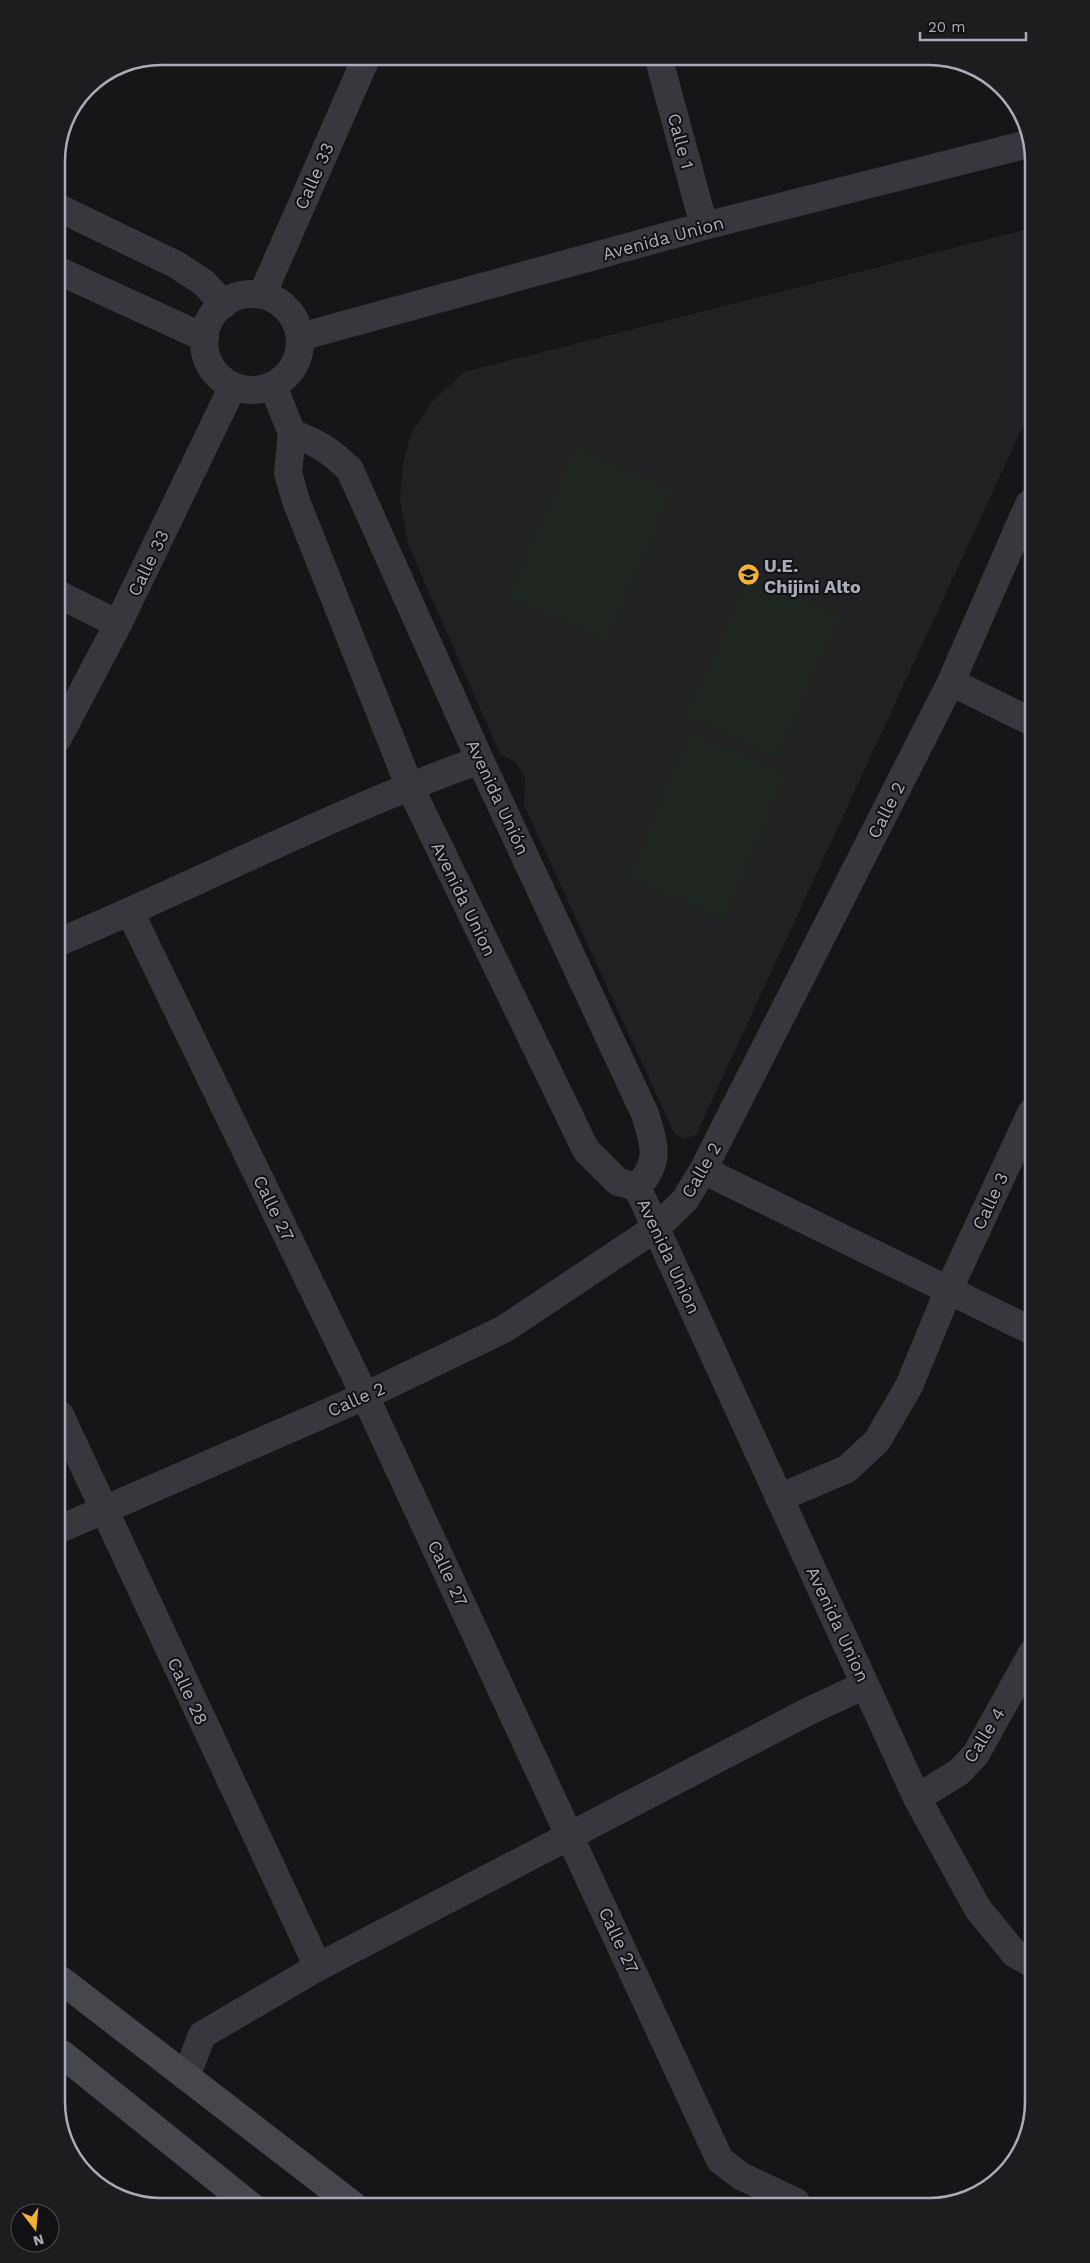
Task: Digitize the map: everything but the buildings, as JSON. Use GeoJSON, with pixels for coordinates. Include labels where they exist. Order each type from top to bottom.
{"type":"FeatureCollection","features":[{"type":"Feature","properties":{"kind":"street","name":"Calle 33"},"geometry":{"type":"LineString","coordinates":[[262,295],[363,65]]}},
{"type":"Feature","properties":{"kind":"street","name":"Calle 1"},"geometry":{"type":"LineString","coordinates":[[660,65],[704,226]]}},
{"type":"Feature","properties":{"kind":"street","name":"Avenida Union"},"geometry":{"type":"LineString","coordinates":[[300,337],[704,226],[1024,145]]}},
{"type":"Feature","properties":{"kind":"street"},"geometry":{"type":"LineString","coordinates":[[65,212],[175,264],[203,282],[224,304]]}},
{"type":"Feature","properties":{"kind":"street"},"geometry":{"type":"LineString","coordinates":[[65,274],[205,338]]}},
{"type":"Feature","properties":{"kind":"street"},"geometry":{"type":"LineString","coordinates":[[262,295],[276,300],[288,310],[296,322],[300,337],[300,352],[294,366],[285,378],[273,386],[260,390],[246,390],[233,386],[221,378],[211,367],[206,353],[205,338],[208,325],[214,313],[224,304],[236,297],[262,295]]}},
{"type":"Feature","properties":{"kind":"street","name":"Calle 33"},"geometry":{"type":"LineString","coordinates":[[65,725],[118,624],[233,386]]}},
{"type":"Feature","properties":{"kind":"street"},"geometry":{"type":"LineString","coordinates":[[273,386],[292,433]]}},
{"type":"Feature","properties":{"kind":"street","name":"Avenida Union"},"geometry":{"type":"LineString","coordinates":[[292,433],[288,473],[296,502],[409,785],[586,1150],[618,1182],[637,1187],[657,1227],[917,1798],[978,1909],[1015,1954],[1025,1960]]}},
{"type":"Feature","properties":{"kind":"street","name":"Avenida Unión"},"geometry":{"type":"LineString","coordinates":[[292,433],[318,443],[350,470],[480,760],[645,1114],[654,1144],[654,1163],[648,1176],[637,1187]]}},
{"type":"Feature","properties":{"kind":"street","name":"Calle 2"},"geometry":{"type":"LineString","coordinates":[[65,1527],[365,1396],[504,1329],[657,1227],[685,1200],[704,1170],[951,682],[1025,513]]}},
{"type":"Feature","properties":{"kind":"street"},"geometry":{"type":"LineString","coordinates":[[65,598],[118,624]]}},
{"type":"Feature","properties":{"kind":"street"},"geometry":{"type":"LineString","coordinates":[[951,682],[1025,719]]}},
{"type":"Feature","properties":{"kind":"street"},"geometry":{"type":"LineString","coordinates":[[65,939],[130,912],[409,785],[480,760]]}},
{"type":"Feature","properties":{"kind":"street","name":"Calle 27"},"geometry":{"type":"LineString","coordinates":[[130,912],[365,1396],[720,2160],[741,2176],[788,2198]]}},
{"type":"Feature","properties":{"kind":"street","name":"Calle 3"},"geometry":{"type":"LineString","coordinates":[[779,1498],[847,1469],[877,1441],[909,1386],[949,1289],[1025,1126]]}},
{"type":"Feature","properties":{"kind":"street"},"geometry":{"type":"LineString","coordinates":[[704,1170],[1025,1327]]}},
{"type":"Feature","properties":{"kind":"street","name":"Calle 28"},"geometry":{"type":"LineString","coordinates":[[65,1426],[318,1967]]}},
{"type":"Feature","properties":{"kind":"street","name":"Calle 4"},"geometry":{"type":"LineString","coordinates":[[917,1798],[959,1772],[976,1754],[1025,1666]]}},
{"type":"Feature","properties":{"kind":"street"},"geometry":{"type":"LineString","coordinates":[[186,2077],[202,2035],[318,1967],[807,1712],[865,1684]]}},
{"type":"Feature","properties":{"kind":"street"},"geometry":{"type":"LineString","coordinates":[[65,1982],[344,2198]]}},
{"type":"Feature","properties":{"kind":"street"},"geometry":{"type":"LineString","coordinates":[[65,2056],[241,2198]]}},
{"type":"Feature","properties":{"kind":"shaded area"},"geometry":{"type":"Polygon","coordinates":[[[1025,230],[1025,422],[696,1135],[684,1139],[674,1133],[524,805],[525,778],[515,761],[500,754],[408,544],[400,499],[403,462],[411,434],[431,403],[464,372],[1025,230]]]}},
{"type":"Feature","properties":{"kind":"shaded area"},"geometry":{"type":"Polygon","coordinates":[[[574,445],[675,489],[607,642],[506,598],[574,445]]]}},
{"type":"Feature","properties":{"kind":"shaded area"},"geometry":{"type":"Polygon","coordinates":[[[748,575],[842,616],[778,758],[684,716],[748,575]]]}},
{"type":"Feature","properties":{"kind":"shaded area"},"geometry":{"type":"Polygon","coordinates":[[[689,731],[789,773],[725,920],[626,878],[689,731]]]}},
{"type":"Feature","properties":{"kind":"place","name":"U.E. Chijini Alto"},"geometry":{"type":"Point","coordinates":[748,575]}}]}
